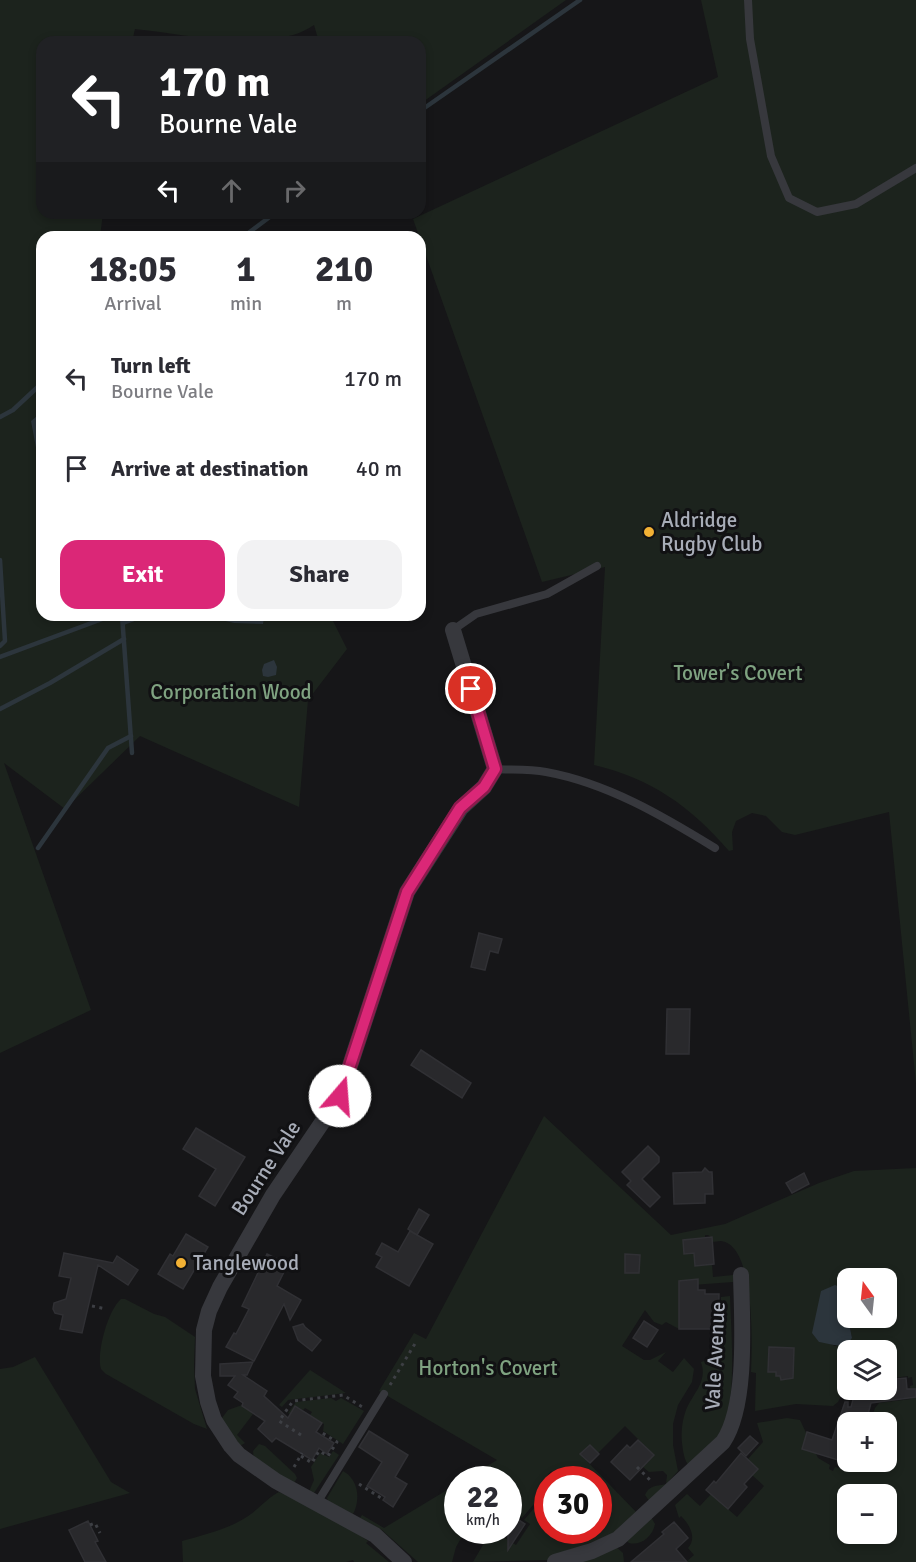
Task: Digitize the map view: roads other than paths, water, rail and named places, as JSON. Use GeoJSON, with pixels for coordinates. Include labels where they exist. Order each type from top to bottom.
{"type":"FeatureCollection","features":[{"type":"Feature","properties":{"kind":"street"},"geometry":{"type":"LineString","coordinates":[[453,630],[495,769]]}},
{"type":"Feature","properties":{"kind":"street","name":"Bourne Vale"},"geometry":{"type":"LineString","coordinates":[[404,1562],[375,1535],[276,1481],[239,1455],[224,1438],[214,1420],[205,1388],[202,1354],[204,1330],[209,1311],[220,1287],[267,1205],[340,1096],[407,892],[460,808],[484,787],[495,769]]}},
{"type":"Feature","properties":{"kind":"street","name":"Vale Avenue"},"geometry":{"type":"LineString","coordinates":[[555,1562],[606,1546],[618,1539],[729,1434],[734,1420],[740,1379],[741,1275]]}},
{"type":"Feature","properties":{"kind":"lane"},"geometry":{"type":"LineString","coordinates":[[748,0],[750,39],[771,156],[789,198],[816,212],[856,204],[916,168]]}},
{"type":"Feature","properties":{"kind":"lane"},"geometry":{"type":"LineString","coordinates":[[453,630],[476,614],[547,594],[597,566]]}},
{"type":"Feature","properties":{"kind":"lane"},"geometry":{"type":"LineString","coordinates":[[495,769],[545,772],[584,782],[625,798],[663,817],[715,848]]}},
{"type":"Feature","properties":{"kind":"lane"},"geometry":{"type":"LineString","coordinates":[[317,1503],[384,1394]]}},
{"type":"Feature","properties":{"kind":"waterway"},"geometry":{"type":"LineString","coordinates":[[426,107],[580,0]]}},
{"type":"Feature","properties":{"kind":"waterway"},"geometry":{"type":"LineString","coordinates":[[251,231],[267,219]]}},
{"type":"Feature","properties":{"kind":"waterway"},"geometry":{"type":"LineString","coordinates":[[0,417],[13,410],[36,389]]}},
{"type":"Feature","properties":{"kind":"waterway"},"geometry":{"type":"LineString","coordinates":[[0,560],[5,641],[0,646]]}},
{"type":"Feature","properties":{"kind":"waterway"},"geometry":{"type":"LineString","coordinates":[[0,657],[97,621]]}},
{"type":"Feature","properties":{"kind":"waterway"},"geometry":{"type":"LineString","coordinates":[[122,621],[132,753]]}},
{"type":"Feature","properties":{"kind":"waterway"},"geometry":{"type":"LineString","coordinates":[[123,623],[128,621]]}},
{"type":"Feature","properties":{"kind":"waterway"},"geometry":{"type":"LineString","coordinates":[[0,709],[50,683],[124,639]]}},
{"type":"Feature","properties":{"kind":"waterway"},"geometry":{"type":"LineString","coordinates":[[38,848],[108,748],[131,736]]}},
{"type":"Feature","properties":{"kind":"place","name":"Aldridge Rugby Club"},"geometry":{"type":"Point","coordinates":[649,532]}},
{"type":"Feature","properties":{"kind":"place","name":"Tanglewood"},"geometry":{"type":"Point","coordinates":[181,1263]}},
{"type":"Feature","properties":{"kind":"park label","name":"Tower's Covert"},"geometry":{"type":"Point","coordinates":[738,673]}},
{"type":"Feature","properties":{"kind":"park label","name":"Corporation Wood"},"geometry":{"type":"Point","coordinates":[231,692]}},
{"type":"Feature","properties":{"kind":"park label","name":"Horton's Covert"},"geometry":{"type":"Point","coordinates":[488,1368]}}]}
